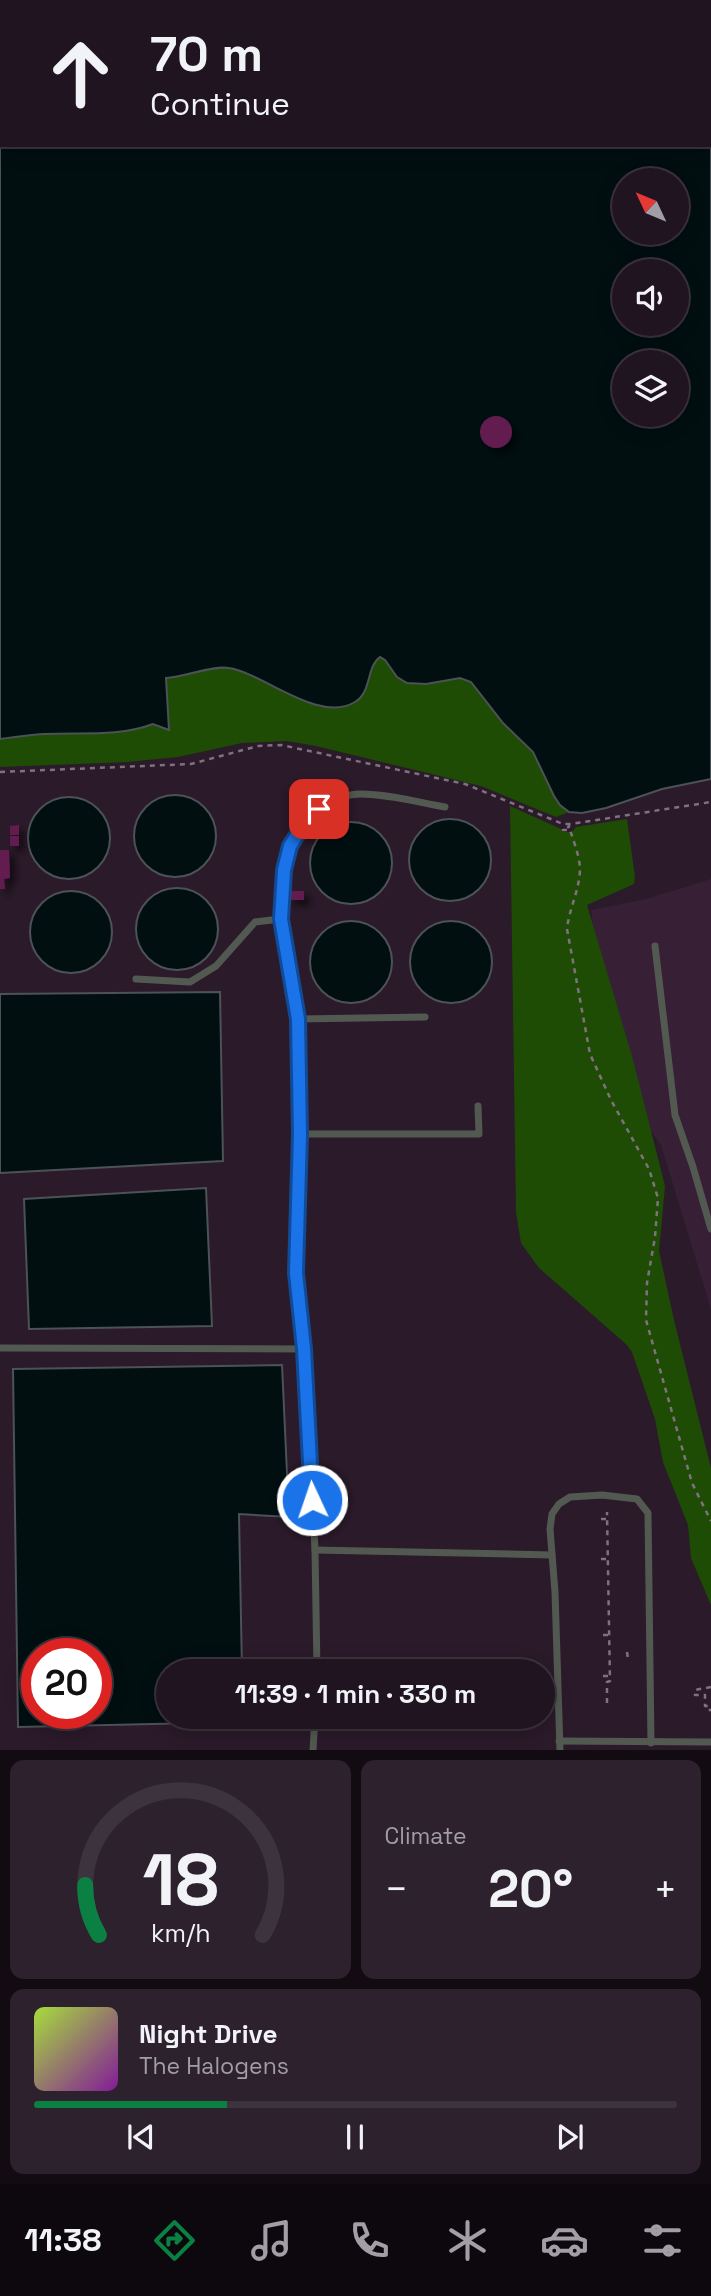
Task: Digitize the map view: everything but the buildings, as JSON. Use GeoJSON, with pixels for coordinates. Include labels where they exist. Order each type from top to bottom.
{"type":"FeatureCollection","features":[{"type":"Feature","properties":{"kind":"lane"},"geometry":{"type":"LineString","coordinates":[[317,1659],[315,1550],[304,1349],[296,1273],[300,1134],[298,1019],[281,919],[284,870],[290,846],[308,818],[331,801],[356,793],[445,807]]}},
{"type":"Feature","properties":{"kind":"lane"},"geometry":{"type":"LineString","coordinates":[[136,979],[190,982],[216,966],[255,922],[281,919]]}},
{"type":"Feature","properties":{"kind":"lane"},"geometry":{"type":"LineString","coordinates":[[655,946],[675,1115],[711,1229]]}},
{"type":"Feature","properties":{"kind":"lane"},"geometry":{"type":"LineString","coordinates":[[298,1019],[425,1017]]}},
{"type":"Feature","properties":{"kind":"lane"},"geometry":{"type":"LineString","coordinates":[[300,1134],[479,1134],[478,1106]]}},
{"type":"Feature","properties":{"kind":"lane"},"geometry":{"type":"LineString","coordinates":[[0,1348],[304,1349]]}},
{"type":"Feature","properties":{"kind":"lane"},"geometry":{"type":"LineString","coordinates":[[560,1750],[555,1592],[550,1529],[552,1514],[559,1504],[570,1497],[601,1495],[637,1499],[648,1513],[652,1743]]}},
{"type":"Feature","properties":{"kind":"lane"},"geometry":{"type":"LineString","coordinates":[[315,1550],[552,1555]]}},
{"type":"Feature","properties":{"kind":"lane"},"geometry":{"type":"LineString","coordinates":[[313,1750],[314,1729]]}},
{"type":"Feature","properties":{"kind":"lane"},"geometry":{"type":"LineString","coordinates":[[559,1741],[711,1742]]}},
{"type":"Feature","properties":{"kind":"path"},"geometry":{"type":"LineString","coordinates":[[0,772],[191,764],[258,746],[281,745],[465,784],[569,824],[711,802]]}},
{"type":"Feature","properties":{"kind":"path"},"geometry":{"type":"LineString","coordinates":[[569,824],[569,827],[564,829],[570,830],[580,866],[567,929],[590,1054],[611,1100],[649,1169],[658,1198],[647,1283],[646,1320],[692,1483],[711,1521]]}},
{"type":"Feature","properties":{"kind":"path"},"geometry":{"type":"LineString","coordinates":[[607,1512],[611,1676],[607,1682],[607,1703]]}},
{"type":"Feature","properties":{"kind":"path"},"geometry":{"type":"LineString","coordinates":[[601,1519],[608,1519]]}},
{"type":"Feature","properties":{"kind":"path"},"geometry":{"type":"LineString","coordinates":[[601,1559],[609,1559]]}},
{"type":"Feature","properties":{"kind":"path"},"geometry":{"type":"LineString","coordinates":[[603,1635],[610,1635]]}},
{"type":"Feature","properties":{"kind":"path"},"geometry":{"type":"LineString","coordinates":[[627,1652],[628,1659]]}},
{"type":"Feature","properties":{"kind":"path"},"geometry":{"type":"LineString","coordinates":[[603,1676],[611,1676]]}},
{"type":"Feature","properties":{"kind":"path"},"geometry":{"type":"LineString","coordinates":[[711,1687],[695,1690],[695,1695],[705,1695],[705,1706],[711,1710]]}},
{"type":"Feature","properties":{"kind":"shaded area"},"geometry":{"type":"Polygon","coordinates":[[[0,147],[711,147],[711,779],[662,789],[606,808],[582,813],[569,812],[554,796],[533,752],[503,723],[471,682],[460,678],[426,684],[407,683],[397,677],[380,657],[360,698],[340,707],[324,707],[308,702],[229,668],[215,668],[166,678],[169,730],[153,724],[113,732],[44,734],[0,739],[0,147]]]}},
{"type":"Feature","properties":{"kind":"shaded area"},"geometry":{"type":"Polygon","coordinates":[[[175,795],[191,798],[204,807],[213,820],[216,836],[213,852],[204,865],[191,874],[175,877],[159,874],[146,865],[137,852],[134,836],[137,820],[146,807],[159,798],[175,795]]]}},
{"type":"Feature","properties":{"kind":"shaded area"},"geometry":{"type":"Polygon","coordinates":[[[69,797],[85,800],[98,809],[107,822],[110,838],[107,854],[98,867],[85,876],[69,879],[53,876],[40,867],[31,854],[28,838],[31,822],[40,809],[53,800],[69,797]]]}},
{"type":"Feature","properties":{"kind":"shaded area"},"geometry":{"type":"Polygon","coordinates":[[[450,819],[466,822],[479,831],[488,844],[491,860],[488,876],[479,889],[466,898],[450,901],[434,898],[421,889],[412,876],[409,860],[412,844],[421,831],[434,822],[450,819]]]}},
{"type":"Feature","properties":{"kind":"shaded area"},"geometry":{"type":"Polygon","coordinates":[[[351,822],[367,825],[380,834],[389,847],[392,863],[389,879],[380,892],[367,901],[351,904],[335,901],[322,892],[313,879],[310,863],[313,847],[322,834],[335,825],[351,822]]]}},
{"type":"Feature","properties":{"kind":"shaded area"},"geometry":{"type":"Polygon","coordinates":[[[711,879],[711,1309],[661,1145],[614,1078],[591,910],[646,899],[711,879]]]}},
{"type":"Feature","properties":{"kind":"shaded area"},"geometry":{"type":"Polygon","coordinates":[[[177,888],[193,891],[206,900],[215,913],[218,929],[215,945],[206,958],[193,967],[177,970],[161,967],[148,958],[139,945],[136,929],[139,913],[148,900],[161,891],[177,888]]]}},
{"type":"Feature","properties":{"kind":"shaded area"},"geometry":{"type":"Polygon","coordinates":[[[71,891],[87,894],[100,903],[109,916],[112,932],[109,948],[100,961],[87,970],[71,973],[55,970],[42,961],[33,948],[30,932],[33,916],[42,903],[55,894],[71,891]]]}},
{"type":"Feature","properties":{"kind":"shaded area"},"geometry":{"type":"Polygon","coordinates":[[[351,921],[367,924],[380,933],[389,946],[392,962],[389,978],[380,991],[367,1000],[351,1003],[335,1000],[322,991],[313,978],[310,962],[313,946],[322,933],[335,924],[351,921]]]}},
{"type":"Feature","properties":{"kind":"shaded area"},"geometry":{"type":"Polygon","coordinates":[[[451,921],[467,924],[480,933],[489,946],[492,962],[489,978],[480,991],[467,1000],[451,1003],[435,1000],[422,991],[413,978],[410,962],[413,946],[422,933],[435,924],[451,921]]]}},
{"type":"Feature","properties":{"kind":"shaded area"},"geometry":{"type":"Polygon","coordinates":[[[220,992],[223,1161],[0,1173],[0,994],[220,992]]]}},
{"type":"Feature","properties":{"kind":"shaded area"},"geometry":{"type":"Polygon","coordinates":[[[206,1188],[212,1326],[29,1329],[24,1199],[206,1188]]]}},
{"type":"Feature","properties":{"kind":"shaded area"},"geometry":{"type":"Polygon","coordinates":[[[282,1365],[289,1517],[239,1514],[242,1659],[156,1659],[156,1724],[112,1725],[112,1638],[21,1638],[21,1727],[18,1727],[13,1369],[282,1365]]]}},
{"type":"Feature","properties":{"kind":"green space"},"geometry":{"type":"Polygon","coordinates":[[[390,613],[711,779],[662,789],[606,808],[582,813],[569,812],[556,817],[481,786],[287,741],[242,743],[178,757],[127,762],[0,767],[0,644],[390,613]]]}},
{"type":"Feature","properties":{"kind":"green space"},"geometry":{"type":"Polygon","coordinates":[[[510,806],[563,832],[572,832],[576,827],[627,819],[634,884],[587,905],[632,1056],[665,1186],[659,1251],[711,1468],[711,1605],[691,1558],[688,1525],[663,1462],[655,1419],[632,1352],[539,1268],[521,1243],[516,1212],[510,806]]]}},
{"type":"Feature","properties":{"kind":"route"},"geometry":{"type":"LineString","coordinates":[[312,1500],[304,1349],[296,1273],[300,1134],[298,1019],[281,919],[284,870],[290,846],[308,818],[319,809]]}}]}
